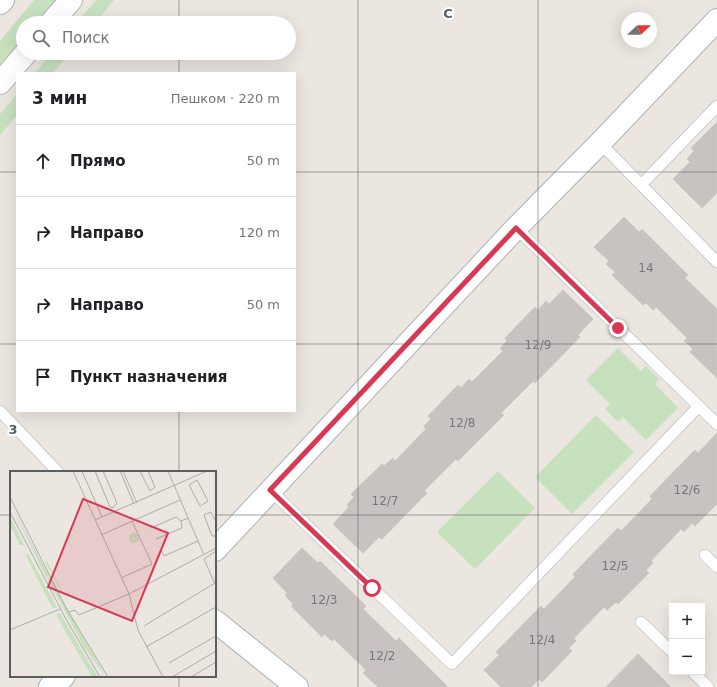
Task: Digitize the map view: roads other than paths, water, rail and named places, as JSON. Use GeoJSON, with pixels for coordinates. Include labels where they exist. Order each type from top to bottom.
{"type":"FeatureCollection","features":[{"type":"Feature","properties":{"kind":"street"},"geometry":{"type":"LineString","coordinates":[[0,3],[3,0]]}},
{"type":"Feature","properties":{"kind":"street"},"geometry":{"type":"LineString","coordinates":[[57,16],[71,0]]}},
{"type":"Feature","properties":{"kind":"street"},"geometry":{"type":"LineString","coordinates":[[216,549],[516,228],[600,143],[717,20]]}},
{"type":"Feature","properties":{"kind":"street"},"geometry":{"type":"LineString","coordinates":[[0,83],[20,60]]}},
{"type":"Feature","properties":{"kind":"street"},"geometry":{"type":"LineString","coordinates":[[216,622],[297,687]]}},
{"type":"Feature","properties":{"kind":"street"},"geometry":{"type":"LineString","coordinates":[[50,687],[63,677]]}},
{"type":"Feature","properties":{"kind":"lane"},"geometry":{"type":"LineString","coordinates":[[641,185],[717,106]]}},
{"type":"Feature","properties":{"kind":"lane"},"geometry":{"type":"LineString","coordinates":[[600,143],[717,262]]}},
{"type":"Feature","properties":{"kind":"lane"},"geometry":{"type":"LineString","coordinates":[[516,228],[717,424]]}},
{"type":"Feature","properties":{"kind":"lane"},"geometry":{"type":"LineString","coordinates":[[270,490],[452,664],[699,406]]}},
{"type":"Feature","properties":{"kind":"lane"},"geometry":{"type":"LineString","coordinates":[[0,411],[57,471]]}},
{"type":"Feature","properties":{"kind":"lane"},"geometry":{"type":"LineString","coordinates":[[705,555],[717,567]]}},
{"type":"Feature","properties":{"kind":"lane"},"geometry":{"type":"LineString","coordinates":[[641,622],[669,649]]}},
{"type":"Feature","properties":{"kind":"lane"},"geometry":{"type":"LineString","coordinates":[[696,675],[708,687]]}}]}
